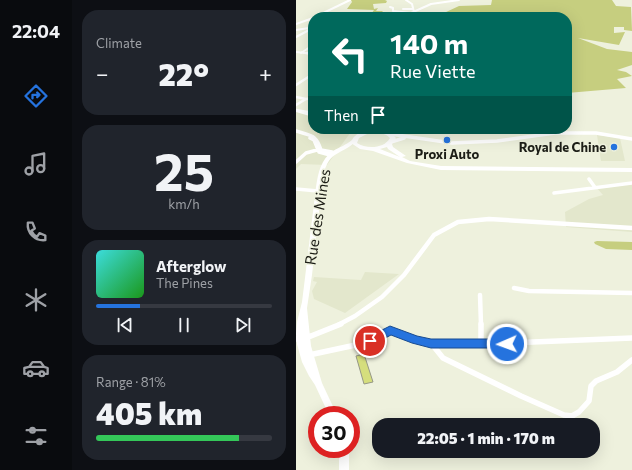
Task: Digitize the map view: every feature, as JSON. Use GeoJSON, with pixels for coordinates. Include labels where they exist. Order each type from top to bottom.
{"type":"FeatureCollection","features":[{"type":"Feature","properties":{"kind":"main road"},"geometry":{"type":"LineString","coordinates":[[296,111],[308,114]]}},
{"type":"Feature","properties":{"kind":"main road"},"geometry":{"type":"LineString","coordinates":[[359,134],[354,141],[360,147],[371,148],[409,162],[441,168],[632,170]]}},
{"type":"Feature","properties":{"kind":"main road"},"geometry":{"type":"LineString","coordinates":[[388,134],[393,138],[390,143],[390,148],[394,151],[407,158],[440,164],[632,166]]}},
{"type":"Feature","properties":{"kind":"main road"},"geometry":{"type":"LineString","coordinates":[[371,148],[390,143]]}},
{"type":"Feature","properties":{"kind":"street"},"geometry":{"type":"LineString","coordinates":[[325,12],[350,0]]}},
{"type":"Feature","properties":{"kind":"street"},"geometry":{"type":"LineString","coordinates":[[406,0],[413,10]]}},
{"type":"Feature","properties":{"kind":"street"},"geometry":{"type":"LineString","coordinates":[[410,12],[424,6],[443,1],[459,0]]}},
{"type":"Feature","properties":{"kind":"street"},"geometry":{"type":"LineString","coordinates":[[413,10],[424,6]]}},
{"type":"Feature","properties":{"kind":"street"},"geometry":{"type":"LineString","coordinates":[[390,7],[393,8],[393,11],[403,9],[434,12]]}},
{"type":"Feature","properties":{"kind":"street"},"geometry":{"type":"LineString","coordinates":[[403,9],[408,12]]}},
{"type":"Feature","properties":{"kind":"street"},"geometry":{"type":"LineString","coordinates":[[296,24],[308,19]]}},
{"type":"Feature","properties":{"kind":"street"},"geometry":{"type":"LineString","coordinates":[[296,30],[308,28]]}},
{"type":"Feature","properties":{"kind":"street"},"geometry":{"type":"LineString","coordinates":[[296,36],[308,30]]}},
{"type":"Feature","properties":{"kind":"street"},"geometry":{"type":"LineString","coordinates":[[301,53],[308,48]]}},
{"type":"Feature","properties":{"kind":"street"},"geometry":{"type":"LineString","coordinates":[[296,52],[308,54]]}},
{"type":"Feature","properties":{"kind":"street"},"geometry":{"type":"LineString","coordinates":[[296,85],[308,77]]}},
{"type":"Feature","properties":{"kind":"street"},"geometry":{"type":"LineString","coordinates":[[296,97],[306,99]]}},
{"type":"Feature","properties":{"kind":"street"},"geometry":{"type":"LineString","coordinates":[[296,105],[306,99]]}},
{"type":"Feature","properties":{"kind":"street"},"geometry":{"type":"LineString","coordinates":[[296,132],[314,140],[317,150]]}},
{"type":"Feature","properties":{"kind":"street"},"geometry":{"type":"LineString","coordinates":[[296,132],[314,137],[318,140],[321,150],[331,154]]}},
{"type":"Feature","properties":{"kind":"street"},"geometry":{"type":"LineString","coordinates":[[572,132],[602,134],[632,139]]}},
{"type":"Feature","properties":{"kind":"street"},"geometry":{"type":"LineString","coordinates":[[398,134],[452,143],[497,141],[540,134]]}},
{"type":"Feature","properties":{"kind":"street"},"geometry":{"type":"LineString","coordinates":[[390,143],[404,138],[416,138]]}},
{"type":"Feature","properties":{"kind":"street","name":"Rue des Mines"},"geometry":{"type":"LineString","coordinates":[[329,406],[318,383],[314,378],[300,334],[300,316],[304,307],[318,191],[324,164],[331,154],[354,141]]}},
{"type":"Feature","properties":{"kind":"street","name":"Rue des Mines"},"geometry":{"type":"LineString","coordinates":[[331,154],[346,148],[360,147]]}},
{"type":"Feature","properties":{"kind":"street"},"geometry":{"type":"LineString","coordinates":[[296,162],[303,154],[317,150],[319,152],[331,154]]}},
{"type":"Feature","properties":{"kind":"street"},"geometry":{"type":"LineString","coordinates":[[589,179],[594,186]]}},
{"type":"Feature","properties":{"kind":"street"},"geometry":{"type":"LineString","coordinates":[[554,193],[594,186],[632,182]]}},
{"type":"Feature","properties":{"kind":"street"},"geometry":{"type":"LineString","coordinates":[[296,189],[318,191]]}},
{"type":"Feature","properties":{"kind":"street"},"geometry":{"type":"LineString","coordinates":[[300,334],[331,329],[378,299],[404,274],[430,239],[447,226],[467,220],[515,221],[632,228]]}},
{"type":"Feature","properties":{"kind":"street"},"geometry":{"type":"LineString","coordinates":[[514,288],[529,291],[632,293]]}},
{"type":"Feature","properties":{"kind":"street"},"geometry":{"type":"LineString","coordinates":[[480,295],[480,344]]}},
{"type":"Feature","properties":{"kind":"street"},"geometry":{"type":"LineString","coordinates":[[307,355],[365,344],[390,330],[416,340],[431,343],[480,344],[632,338]]}},
{"type":"Feature","properties":{"kind":"street"},"geometry":{"type":"LineString","coordinates":[[431,343],[443,358],[521,396],[564,415],[572,416],[579,412],[589,401],[591,386],[596,381],[617,372],[632,360]]}},
{"type":"Feature","properties":{"kind":"street"},"geometry":{"type":"LineString","coordinates":[[344,458],[344,470]]}},
{"type":"Feature","properties":{"kind":"shaded area"},"geometry":{"type":"Polygon","coordinates":[[[296,109],[308,112],[308,134],[349,134],[327,165],[301,164],[296,169],[296,109]]]}},
{"type":"Feature","properties":{"kind":"shaded area"},"geometry":{"type":"Polygon","coordinates":[[[597,135],[620,138],[625,161],[601,161],[597,135]]]}},
{"type":"Feature","properties":{"kind":"shaded area"},"geometry":{"type":"Polygon","coordinates":[[[632,184],[632,232],[566,227],[565,212],[589,199],[603,195],[596,187],[632,184]]]}},
{"type":"Feature","properties":{"kind":"shaded area"},"geometry":{"type":"Polygon","coordinates":[[[365,272],[399,274],[345,313],[314,299],[312,291],[317,282],[313,281],[314,277],[361,280],[365,272]]]}},
{"type":"Feature","properties":{"kind":"green space"},"geometry":{"type":"Polygon","coordinates":[[[351,0],[387,1],[386,3],[373,4],[374,9],[378,8],[376,11],[383,11],[382,12],[373,12],[374,10],[347,9],[352,2],[351,0]]]}},
{"type":"Feature","properties":{"kind":"green space"},"geometry":{"type":"Polygon","coordinates":[[[492,0],[612,0],[616,6],[631,7],[632,31],[624,30],[624,27],[614,27],[614,33],[625,32],[619,45],[578,38],[607,49],[632,52],[632,65],[617,70],[626,72],[632,76],[617,79],[626,88],[572,93],[572,12],[446,12],[459,6],[491,5],[492,0]]]}},
{"type":"Feature","properties":{"kind":"green space"},"geometry":{"type":"Polygon","coordinates":[[[594,242],[632,242],[632,250],[606,249],[595,244],[594,242]]]}},
{"type":"Feature","properties":{"kind":"building"},"geometry":{"type":"Polygon","coordinates":[[[364,354],[373,382],[364,384],[356,356],[364,354]]]}},
{"type":"Feature","properties":{"kind":"place","name":"Proxi Auto"},"geometry":{"type":"Point","coordinates":[447,140]}},
{"type":"Feature","properties":{"kind":"place","name":"Royal de Chine"},"geometry":{"type":"Point","coordinates":[614,147]}},
{"type":"Feature","properties":{"kind":"route"},"geometry":{"type":"LineString","coordinates":[[370,341],[390,330],[416,340],[431,343],[507,344]]}}]}
